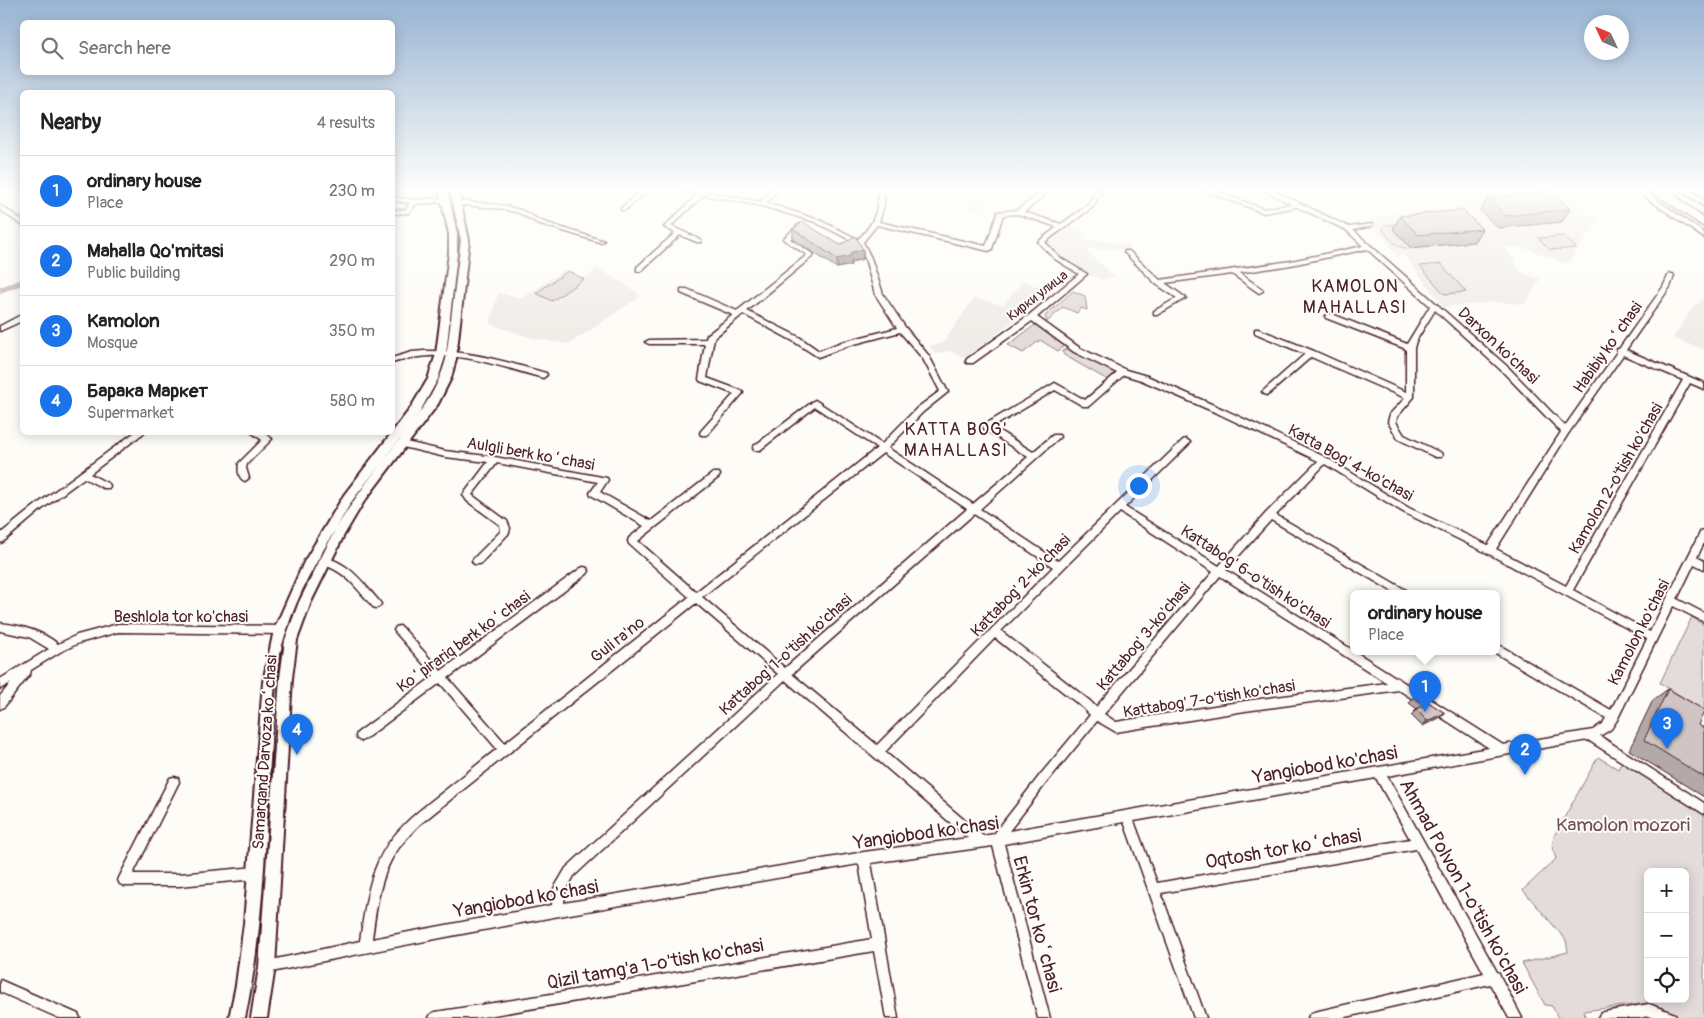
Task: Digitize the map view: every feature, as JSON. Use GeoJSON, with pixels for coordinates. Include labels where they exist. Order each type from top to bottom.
{"type":"FeatureCollection","features":[{"type":"Feature","properties":{"kind":"main road","name":"Samarqand Darvoza koʻchasi"},"geometry":{"type":"LineString","coordinates":[[454,238],[458,261]]}},
{"type":"Feature","properties":{"kind":"main road","name":"Samarqand Darvoza koʻchasi"},"geometry":{"type":"LineString","coordinates":[[259,1018],[267,967],[286,678],[292,640],[324,561],[359,500],[402,444],[440,390],[446,378],[446,355],[463,238]]}},
{"type":"Feature","properties":{"kind":"main road","name":"Samarqand Darvoza koʻchasi"},"geometry":{"type":"LineString","coordinates":[[237,1018],[246,967],[256,873],[269,682],[280,630],[308,565],[326,533],[348,498],[429,390],[446,355]]}},
{"type":"Feature","properties":{"kind":"street"},"geometry":{"type":"LineString","coordinates":[[589,238],[601,241]]}},
{"type":"Feature","properties":{"kind":"street"},"geometry":{"type":"LineString","coordinates":[[639,269],[674,238]]}},
{"type":"Feature","properties":{"kind":"street"},"geometry":{"type":"LineString","coordinates":[[692,238],[699,241]]}},
{"type":"Feature","properties":{"kind":"street"},"geometry":{"type":"LineString","coordinates":[[704,433],[739,393],[703,378],[710,337],[811,255],[786,239],[788,238]]}},
{"type":"Feature","properties":{"kind":"street"},"geometry":{"type":"LineString","coordinates":[[684,291],[769,324],[818,354],[845,344],[902,329],[879,294],[868,258],[859,242],[850,238]]}},
{"type":"Feature","properties":{"kind":"street"},"geometry":{"type":"LineString","coordinates":[[859,242],[864,238]]}},
{"type":"Feature","properties":{"kind":"street"},"geometry":{"type":"LineString","coordinates":[[939,238],[989,249],[993,238]]}},
{"type":"Feature","properties":{"kind":"street","name":"Кирки улица"},"geometry":{"type":"LineString","coordinates":[[970,361],[1032,317],[1084,274],[1057,258],[1040,242],[1046,238]]}},
{"type":"Feature","properties":{"kind":"street","name":"Darxon ko'chasi"},"geometry":{"type":"LineString","coordinates":[[1358,238],[1458,325],[1520,383],[1565,432]]}},
{"type":"Feature","properties":{"kind":"street"},"geometry":{"type":"LineString","coordinates":[[1158,282],[1291,264],[1369,247]]}},
{"type":"Feature","properties":{"kind":"street"},"geometry":{"type":"LineString","coordinates":[[1126,252],[1158,282],[1182,298],[1157,313]]}},
{"type":"Feature","properties":{"kind":"street"},"geometry":{"type":"LineString","coordinates":[[1235,273],[1259,291]]}},
{"type":"Feature","properties":{"kind":"street","name":"Habibiy koʻchasi"},"geometry":{"type":"LineString","coordinates":[[1565,432],[1620,350],[1666,287],[1671,276]]}},
{"type":"Feature","properties":{"kind":"street"},"geometry":{"type":"LineString","coordinates":[[1434,306],[1412,341],[1410,348],[1410,397],[1393,416],[1392,422],[1401,437],[1438,455]]}},
{"type":"Feature","properties":{"kind":"street"},"geometry":{"type":"LineString","coordinates":[[1329,316],[1410,348]]}},
{"type":"Feature","properties":{"kind":"street","name":"Katta Bog' 4-ko'chasi"},"geometry":{"type":"LineString","coordinates":[[1032,317],[1077,350],[1123,372],[1222,412],[1324,460],[1406,510],[1490,550],[1653,638]]}},
{"type":"Feature","properties":{"kind":"street"},"geometry":{"type":"LineString","coordinates":[[0,328],[20,319]]}},
{"type":"Feature","properties":{"kind":"street","name":"Guli ra'no"},"geometry":{"type":"LineString","coordinates":[[365,946],[377,876],[383,860],[392,846],[415,821],[883,448],[920,410],[944,392],[926,358],[902,329]]}},
{"type":"Feature","properties":{"kind":"street"},"geometry":{"type":"LineString","coordinates":[[1258,331],[1410,397]]}},
{"type":"Feature","properties":{"kind":"street"},"geometry":{"type":"LineString","coordinates":[[649,342],[709,341]]}},
{"type":"Feature","properties":{"kind":"street"},"geometry":{"type":"LineString","coordinates":[[1620,350],[1704,386]]}},
{"type":"Feature","properties":{"kind":"street"},"geometry":{"type":"LineString","coordinates":[[1266,392],[1311,353]]}},
{"type":"Feature","properties":{"kind":"street"},"geometry":{"type":"LineString","coordinates":[[395,359],[409,355],[484,358],[543,375]]}},
{"type":"Feature","properties":{"kind":"street"},"geometry":{"type":"LineString","coordinates":[[1033,456],[986,427],[1055,386],[1086,404],[1123,372]]}},
{"type":"Feature","properties":{"kind":"street","name":"Kamolon 2-o'tish ko'chasi"},"geometry":{"type":"LineString","coordinates":[[1568,591],[1688,380]]}},
{"type":"Feature","properties":{"kind":"street"},"geometry":{"type":"LineString","coordinates":[[757,448],[815,403],[1059,566]]}},
{"type":"Feature","properties":{"kind":"street"},"geometry":{"type":"LineString","coordinates":[[1490,550],[1565,432]]}},
{"type":"Feature","properties":{"kind":"street"},"geometry":{"type":"LineString","coordinates":[[0,539],[83,474],[137,435]]}},
{"type":"Feature","properties":{"kind":"street"},"geometry":{"type":"LineString","coordinates":[[245,478],[242,468],[243,464],[268,439],[261,435]]}},
{"type":"Feature","properties":{"kind":"street","name":"Kattabog' 1-o'tish ko'chasi"},"geometry":{"type":"LineString","coordinates":[[557,910],[559,890],[570,872],[786,672],[1056,437]]}},
{"type":"Feature","properties":{"kind":"street","name":"Kattabog' 2-ko'chasi"},"geometry":{"type":"LineString","coordinates":[[878,751],[1059,566],[1186,442]]}},
{"type":"Feature","properties":{"kind":"street","name":"Aulgli berk koʻchasi"},"geometry":{"type":"LineString","coordinates":[[402,444],[445,454],[495,460],[604,480],[594,493],[651,526]]}},
{"type":"Feature","properties":{"kind":"street"},"geometry":{"type":"LineString","coordinates":[[477,561],[505,533],[506,528],[504,523],[467,495],[495,460]]}},
{"type":"Feature","properties":{"kind":"street","name":"Kattabog' 3-ko'chasi"},"geometry":{"type":"LineString","coordinates":[[997,839],[1013,816],[1096,715],[1219,570],[1269,515],[1324,460]]}},
{"type":"Feature","properties":{"kind":"street"},"geometry":{"type":"LineString","coordinates":[[83,474],[106,486]]}},
{"type":"Feature","properties":{"kind":"street"},"geometry":{"type":"LineString","coordinates":[[716,475],[632,541],[694,597],[786,672],[981,842]]}},
{"type":"Feature","properties":{"kind":"street","name":"Kattabog' 6-o'tish ko'chasi"},"geometry":{"type":"LineString","coordinates":[[1119,507],[1350,654]]}},
{"type":"Feature","properties":{"kind":"street"},"geometry":{"type":"LineString","coordinates":[[1269,515],[1398,590]]}},
{"type":"Feature","properties":{"kind":"street","name":"Kamolon ko'chasi"},"geometry":{"type":"LineString","coordinates":[[1591,736],[1602,730],[1613,717],[1704,534]]}},
{"type":"Feature","properties":{"kind":"street"},"geometry":{"type":"LineString","coordinates":[[1693,559],[1704,564]]}},
{"type":"Feature","properties":{"kind":"street"},"geometry":{"type":"LineString","coordinates":[[324,561],[332,561],[345,570],[376,604]]}},
{"type":"Feature","properties":{"kind":"street","name":"Koʻpirariq berk koʻchasi"},"geometry":{"type":"LineString","coordinates":[[361,736],[584,571]]}},
{"type":"Feature","properties":{"kind":"street"},"geometry":{"type":"LineString","coordinates":[[1672,600],[1704,618]]}},
{"type":"Feature","properties":{"kind":"street"},"geometry":{"type":"LineString","coordinates":[[0,628],[19,629],[50,642],[57,649]]}},
{"type":"Feature","properties":{"kind":"street","name":"Beshlola tor ko'chasi"},"geometry":{"type":"LineString","coordinates":[[0,684],[77,639],[118,628],[280,630]]}},
{"type":"Feature","properties":{"kind":"street"},"geometry":{"type":"LineString","coordinates":[[399,630],[504,749]]}},
{"type":"Feature","properties":{"kind":"street","name":"Kattabog' 7-o'tish ko'chasi"},"geometry":{"type":"LineString","coordinates":[[995,632],[1086,704],[1096,715],[1116,727],[1246,706],[1399,686]]}},
{"type":"Feature","properties":{"kind":"street"},"geometry":{"type":"LineString","coordinates":[[1500,650],[1613,717]]}},
{"type":"Feature","properties":{"kind":"street","name":"Kattabog' 6-o'tish ko'chasi"},"geometry":{"type":"LineString","coordinates":[[1351,655],[1503,751]]}},
{"type":"Feature","properties":{"kind":"street"},"geometry":{"type":"LineString","coordinates":[[0,704],[31,665]]}},
{"type":"Feature","properties":{"kind":"street"},"geometry":{"type":"LineString","coordinates":[[1591,736],[1704,809]]}},
{"type":"Feature","properties":{"kind":"street","name":"Yangiobod ko'chasi"},"geometry":{"type":"LineString","coordinates":[[267,967],[365,946],[557,910],[864,858],[981,842],[1591,736]]}},
{"type":"Feature","properties":{"kind":"street","name":"Ahmad Polvon 1-o'tish ko'chasi"},"geometry":{"type":"LineString","coordinates":[[1379,772],[1495,977],[1516,1018]]}},
{"type":"Feature","properties":{"kind":"street"},"geometry":{"type":"LineString","coordinates":[[174,782],[124,880],[182,880],[256,873]]}},
{"type":"Feature","properties":{"kind":"street"},"geometry":{"type":"LineString","coordinates":[[1127,816],[1200,1018]]}},
{"type":"Feature","properties":{"kind":"street","name":"Erkin tor koʻchasi"},"geometry":{"type":"LineString","coordinates":[[997,839],[1044,1018]]}},
{"type":"Feature","properties":{"kind":"street","name":"Oqtosh tor koʻchasi"},"geometry":{"type":"LineString","coordinates":[[1153,888],[1419,843]]}},
{"type":"Feature","properties":{"kind":"street"},"geometry":{"type":"LineString","coordinates":[[864,858],[892,1018]]}},
{"type":"Feature","properties":{"kind":"street","name":"Qizil tamg'a 1-o'tish ko'chasi"},"geometry":{"type":"LineString","coordinates":[[435,1018],[880,944]]}},
{"type":"Feature","properties":{"kind":"street"},"geometry":{"type":"LineString","coordinates":[[1314,1018],[1354,1014],[1495,977]]}},
{"type":"Feature","properties":{"kind":"street"},"geometry":{"type":"LineString","coordinates":[[0,986],[74,1018]]}},
{"type":"Feature","properties":{"kind":"street"},"geometry":{"type":"LineString","coordinates":[[1604,1018],[1649,1010],[1671,1018]]}},
{"type":"Feature","properties":{"kind":"shaded area"},"geometry":{"type":"Polygon","coordinates":[[[1054,238],[1084,238],[1083,239],[1129,244],[1128,249],[1086,249],[1088,253],[1115,276],[1102,280],[1089,274],[1045,244],[1054,238]]]}},
{"type":"Feature","properties":{"kind":"shaded area"},"geometry":{"type":"Polygon","coordinates":[[[1383,238],[1587,238],[1567,264],[1529,249],[1506,247],[1520,272],[1540,279],[1525,304],[1495,302],[1444,307],[1404,255],[1398,256],[1383,238]]]}},
{"type":"Feature","properties":{"kind":"shaded area"},"geometry":{"type":"Polygon","coordinates":[[[565,269],[584,279],[597,269],[622,282],[641,296],[569,344],[536,339],[490,324],[498,293],[522,298],[565,269]]]}},
{"type":"Feature","properties":{"kind":"shaded area"},"geometry":{"type":"Polygon","coordinates":[[[1024,280],[1049,293],[966,358],[949,351],[935,354],[929,346],[943,343],[974,298],[1003,305],[1024,280]]]}},
{"type":"Feature","properties":{"kind":"shaded area"},"geometry":{"type":"Polygon","coordinates":[[[1704,298],[1704,350],[1673,338],[1693,307],[1704,298]]]}},
{"type":"Feature","properties":{"kind":"green space"},"geometry":{"type":"Polygon","coordinates":[[[1389,238],[1401,238],[1411,248],[1402,247],[1389,238]]]}},
{"type":"Feature","properties":{"kind":"green space"},"geometry":{"type":"Polygon","coordinates":[[[1538,238],[1566,238],[1576,248],[1550,250],[1538,238]]]}},
{"type":"Feature","properties":{"kind":"green space"},"geometry":{"type":"Polygon","coordinates":[[[1441,264],[1466,292],[1444,294],[1420,266],[1441,264]]]}},
{"type":"Feature","properties":{"kind":"green space"},"geometry":{"type":"Polygon","coordinates":[[[568,271],[584,279],[552,301],[536,293],[568,271]]]}},
{"type":"Feature","properties":{"kind":"green space"},"geometry":{"type":"Polygon","coordinates":[[[1073,291],[1085,296],[1087,310],[1081,308],[1077,313],[1063,307],[1047,322],[1045,316],[1073,291]]]}},
{"type":"Feature","properties":{"kind":"green space"},"geometry":{"type":"Polygon","coordinates":[[[1035,325],[1067,344],[1058,351],[1040,340],[1023,353],[1008,345],[1035,325]]]}},
{"type":"Feature","properties":{"kind":"green space"},"geometry":{"type":"Polygon","coordinates":[[[1069,348],[1120,373],[1111,381],[1106,379],[1064,355],[1062,351],[1069,348]]]}},
{"type":"Feature","properties":{"kind":"green space"},"geometry":{"type":"Polygon","coordinates":[[[1692,617],[1704,625],[1704,710],[1660,683],[1692,617]]]}},
{"type":"Feature","properties":{"kind":"green space","name":"Kamolon mozori"},"geometry":{"type":"Polygon","coordinates":[[[1598,757],[1618,769],[1623,760],[1704,813],[1704,1018],[1679,1018],[1647,1003],[1583,1011],[1586,1018],[1558,1018],[1552,1006],[1545,1005],[1522,963],[1568,952],[1566,940],[1523,890],[1556,859],[1552,847],[1554,836],[1598,757]]]}},
{"type":"Feature","properties":{"kind":"building"},"geometry":{"type":"Polygon","coordinates":[[[805,238],[828,238],[840,245],[856,238],[863,249],[850,253],[851,256],[837,259],[805,238]]]}},
{"type":"Feature","properties":{"kind":"building"},"geometry":{"type":"Polygon","coordinates":[[[1668,689],[1704,710],[1698,725],[1704,728],[1704,777],[1644,740],[1668,689]]]}},
{"type":"Feature","properties":{"kind":"building"},"geometry":{"type":"Polygon","coordinates":[[[1416,694],[1445,713],[1427,721],[1416,709],[1425,705],[1414,697],[1416,694]]]}},
{"type":"Feature","properties":{"kind":"waterway"},"geometry":{"type":"LineString","coordinates":[[0,290],[20,283]]}},
{"type":"Feature","properties":{"kind":"place","name":"ordinary house"},"geometry":{"type":"Point","coordinates":[1425,712]}},
{"type":"Feature","properties":{"kind":"place","name":"Kamolon"},"geometry":{"type":"Point","coordinates":[1667,749]}},
{"type":"Feature","properties":{"kind":"place","name":"Барака Маркет"},"geometry":{"type":"Point","coordinates":[297,755]}},
{"type":"Feature","properties":{"kind":"place","name":"Mahalla Qo'mitasi"},"geometry":{"type":"Point","coordinates":[1525,775]}},
{"type":"Feature","properties":{"kind":"district","name":"KAMOLON MAHALLASI"},"geometry":{"type":"Point","coordinates":[1355,296]}},
{"type":"Feature","properties":{"kind":"district","name":"KATTA BOG' MAHALLASI"},"geometry":{"type":"Point","coordinates":[956,439]}}]}
